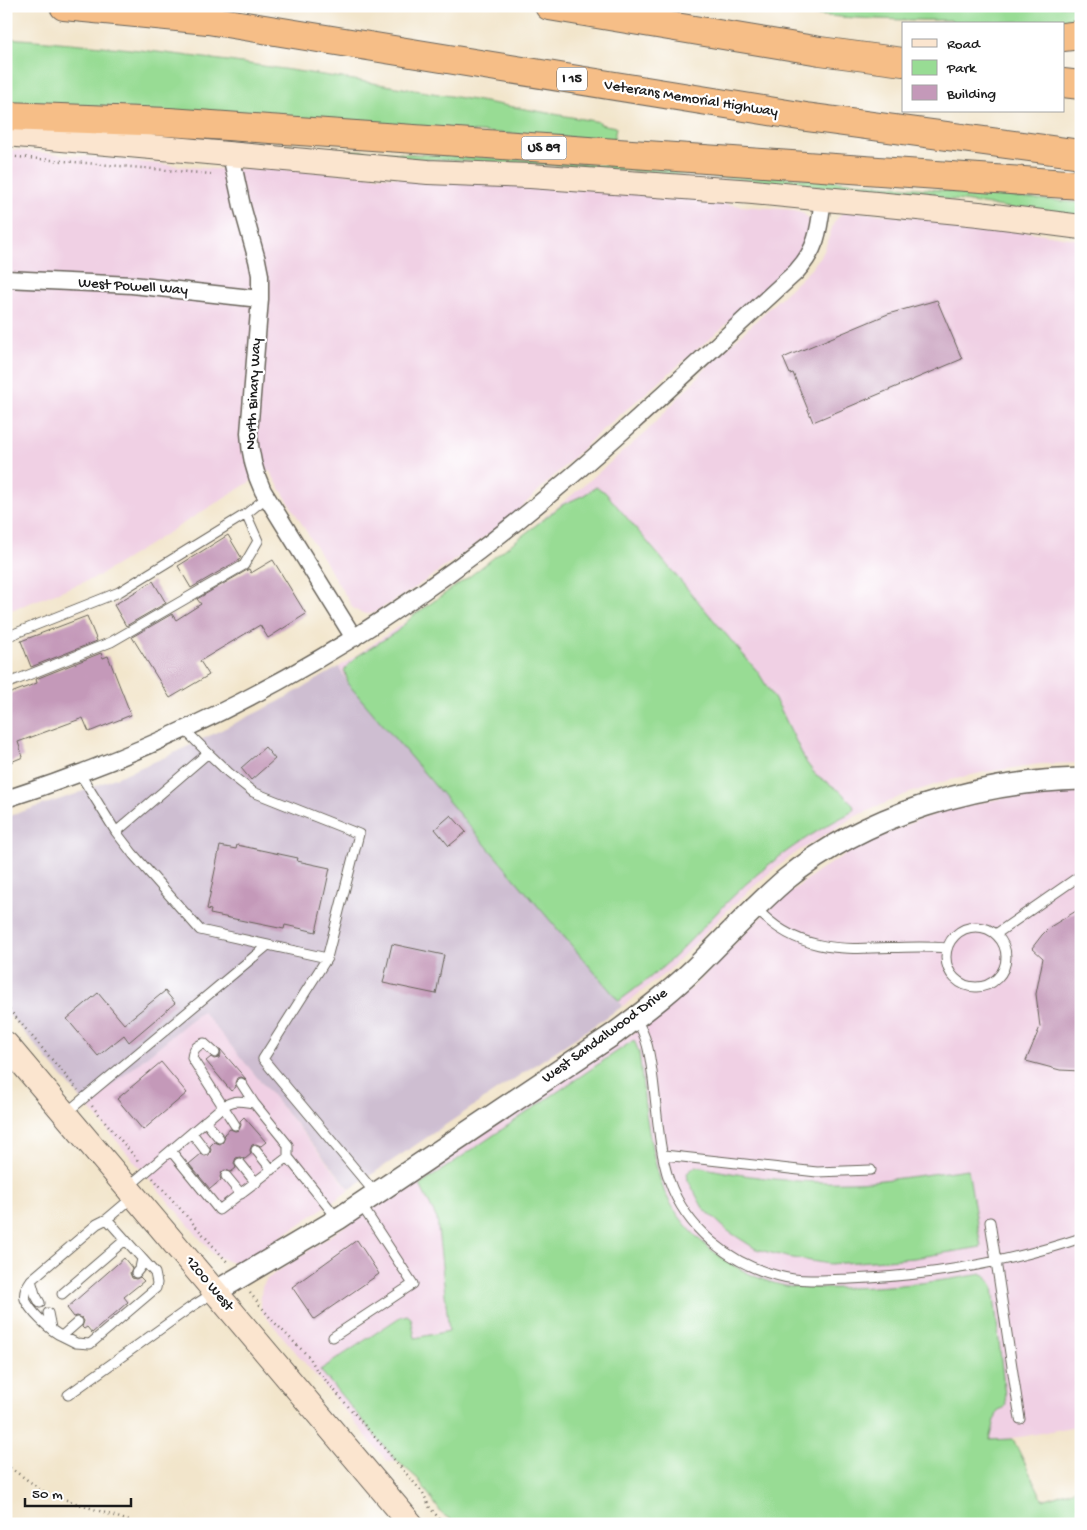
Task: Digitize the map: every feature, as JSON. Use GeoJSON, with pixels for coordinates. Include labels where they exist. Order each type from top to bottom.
{"type":"FeatureCollection","features":[{"type":"Feature","properties":{"kind":"highway","name":"Veterans Memorial Highway"},"geometry":{"type":"LineString","coordinates":[[64,6],[208,20],[806,117],[1081,154]]}},
{"type":"Feature","properties":{"kind":"highway"},"geometry":{"type":"LineString","coordinates":[[549,6],[820,51],[902,62]]}},
{"type":"Feature","properties":{"kind":"highway"},"geometry":{"type":"LineString","coordinates":[[1064,37],[1081,35]]}},
{"type":"Feature","properties":{"kind":"highway"},"geometry":{"type":"LineString","coordinates":[[820,51],[902,46]]}},
{"type":"Feature","properties":{"kind":"highway"},"geometry":{"type":"LineString","coordinates":[[1064,83],[1081,85]]}},
{"type":"Feature","properties":{"kind":"highway","name":"US 89"},"geometry":{"type":"LineString","coordinates":[[6,116],[179,122],[1081,185]]}},
{"type":"Feature","properties":{"kind":"main road"},"geometry":{"type":"LineString","coordinates":[[6,134],[428,172],[530,176],[823,198],[980,214],[1081,227]]}},
{"type":"Feature","properties":{"kind":"main road","name":"1200 West"},"geometry":{"type":"LineString","coordinates":[[6,1044],[132,1191],[411,1524]]}},
{"type":"Feature","properties":{"kind":"street","name":"North Binary Way"},"geometry":{"type":"LineString","coordinates":[[231,155],[260,275],[250,445],[254,469],[267,497],[354,638]]}},
{"type":"Feature","properties":{"kind":"street"},"geometry":{"type":"LineString","coordinates":[[6,799],[80,774],[138,751],[186,730],[261,692],[354,638],[444,577],[537,505],[612,442],[796,272],[815,245],[823,198]]}},
{"type":"Feature","properties":{"kind":"street","name":"West Powell Way"},"geometry":{"type":"LineString","coordinates":[[6,279],[132,286],[260,299]]}},
{"type":"Feature","properties":{"kind":"street","name":"West Sandalwood Drive"},"geometry":{"type":"LineString","coordinates":[[215,1292],[338,1219],[635,1018],[691,971],[755,907],[788,878],[838,844],[912,810],[972,793],[1040,782],[1081,779]]}},
{"type":"Feature","properties":{"kind":"lane"},"geometry":{"type":"LineString","coordinates":[[6,637],[119,592],[246,514],[267,497]]}},
{"type":"Feature","properties":{"kind":"lane"},"geometry":{"type":"LineString","coordinates":[[6,684],[112,642],[244,565],[258,541],[246,514]]}},
{"type":"Feature","properties":{"kind":"lane"},"geometry":{"type":"LineString","coordinates":[[186,730],[229,773],[253,792],[359,834],[326,958],[263,1059],[368,1198],[413,1284],[333,1337]]}},
{"type":"Feature","properties":{"kind":"lane"},"geometry":{"type":"LineString","coordinates":[[116,832],[208,753]]}},
{"type":"Feature","properties":{"kind":"lane"},"geometry":{"type":"LineString","coordinates":[[80,774],[116,832],[200,930],[326,958]]}},
{"type":"Feature","properties":{"kind":"lane"},"geometry":{"type":"LineString","coordinates":[[996,934],[1081,875]]}},
{"type":"Feature","properties":{"kind":"lane"},"geometry":{"type":"LineString","coordinates":[[755,907],[763,916],[784,932],[796,938],[820,944],[856,949],[924,946],[947,948]]}},
{"type":"Feature","properties":{"kind":"lane"},"geometry":{"type":"LineString","coordinates":[[980,927],[996,934],[1006,950],[1004,968],[1000,976],[984,986],[975,987],[958,981],[951,974],[947,966],[946,957],[947,948],[957,934],[964,929],[980,927]]}},
{"type":"Feature","properties":{"kind":"lane"},"geometry":{"type":"LineString","coordinates":[[66,1114],[268,945]]}},
{"type":"Feature","properties":{"kind":"lane"},"geometry":{"type":"LineString","coordinates":[[635,1018],[642,1030],[650,1052],[665,1166],[674,1192],[696,1226],[719,1248],[735,1258],[763,1271],[792,1279],[821,1281],[912,1275],[949,1270],[996,1261],[1081,1238]]}},
{"type":"Feature","properties":{"kind":"lane"},"geometry":{"type":"LineString","coordinates":[[215,1053],[204,1043],[193,1050],[192,1058],[235,1125]]}},
{"type":"Feature","properties":{"kind":"lane"},"geometry":{"type":"LineString","coordinates":[[241,1083],[254,1103],[288,1145],[288,1157],[338,1219]]}},
{"type":"Feature","properties":{"kind":"lane"},"geometry":{"type":"LineString","coordinates":[[107,1219],[155,1273],[157,1283],[156,1288],[90,1344],[84,1345],[57,1334],[41,1320],[24,1298],[25,1288],[31,1280],[97,1224],[107,1219],[147,1171],[222,1107],[233,1100],[254,1103]]}},
{"type":"Feature","properties":{"kind":"lane"},"geometry":{"type":"LineString","coordinates":[[205,1121],[219,1138]]}},
{"type":"Feature","properties":{"kind":"lane"},"geometry":{"type":"LineString","coordinates":[[192,1133],[205,1150]]}},
{"type":"Feature","properties":{"kind":"lane"},"geometry":{"type":"LineString","coordinates":[[256,1150],[272,1170]]}},
{"type":"Feature","properties":{"kind":"lane"},"geometry":{"type":"LineString","coordinates":[[171,1151],[219,1210],[288,1157]]}},
{"type":"Feature","properties":{"kind":"lane"},"geometry":{"type":"LineString","coordinates":[[664,1155],[817,1172],[871,1170]]}},
{"type":"Feature","properties":{"kind":"lane"},"geometry":{"type":"LineString","coordinates":[[240,1163],[256,1183]]}},
{"type":"Feature","properties":{"kind":"lane"},"geometry":{"type":"LineString","coordinates":[[226,1176],[241,1194]]}},
{"type":"Feature","properties":{"kind":"lane"},"geometry":{"type":"LineString","coordinates":[[990,1222],[1020,1419]]}},
{"type":"Feature","properties":{"kind":"lane"},"geometry":{"type":"LineString","coordinates":[[62,1294],[125,1240]]}},
{"type":"Feature","properties":{"kind":"lane"},"geometry":{"type":"LineString","coordinates":[[136,1272],[140,1268],[142,1259]]}},
{"type":"Feature","properties":{"kind":"lane"},"geometry":{"type":"LineString","coordinates":[[31,1280],[34,1294],[40,1303]]}},
{"type":"Feature","properties":{"kind":"lane"},"geometry":{"type":"LineString","coordinates":[[68,1395],[192,1306],[215,1292]]}},
{"type":"Feature","properties":{"kind":"lane"},"geometry":{"type":"LineString","coordinates":[[48,1313],[51,1328]]}},
{"type":"Feature","properties":{"kind":"lane"},"geometry":{"type":"LineString","coordinates":[[62,1336],[78,1322]]}},
{"type":"Feature","properties":{"kind":"path"},"geometry":{"type":"LineString","coordinates":[[6,156],[210,174]]}},
{"type":"Feature","properties":{"kind":"path"},"geometry":{"type":"LineString","coordinates":[[6,1006],[217,1252],[222,1254]]}},
{"type":"Feature","properties":{"kind":"path"},"geometry":{"type":"LineString","coordinates":[[260,1306],[310,1358],[316,1369],[423,1493],[430,1508],[444,1524]]}},
{"type":"Feature","properties":{"kind":"path"},"geometry":{"type":"LineString","coordinates":[[6,1465],[46,1493],[138,1524]]}},
{"type":"Feature","properties":{"kind":"shaded area"},"geometry":{"type":"Polygon","coordinates":[[[6,149],[211,169],[273,169],[668,195],[741,206],[795,210],[804,214],[812,230],[810,238],[790,265],[720,330],[601,431],[510,518],[415,588],[375,612],[367,614],[353,608],[269,470],[97,577],[6,612],[6,149]]]}},
{"type":"Feature","properties":{"kind":"shaded area"},"geometry":{"type":"Polygon","coordinates":[[[848,211],[979,224],[1081,240],[1081,763],[1040,764],[985,772],[946,781],[904,795],[852,818],[794,854],[767,875],[732,906],[668,971],[623,1006],[349,685],[339,667],[468,579],[646,432],[714,360],[811,269],[824,251],[834,222],[841,214],[848,211]]]}},
{"type":"Feature","properties":{"kind":"shaded area"},"geometry":{"type":"Polygon","coordinates":[[[339,667],[349,685],[623,1006],[350,1189],[202,1011],[87,1106],[6,1011],[6,817],[76,794],[168,756],[278,702],[339,667]]]}},
{"type":"Feature","properties":{"kind":"shaded area"},"geometry":{"type":"Polygon","coordinates":[[[1081,790],[1081,1425],[1026,1436],[834,1466],[461,1466],[387,1461],[262,1312],[260,1303],[262,1287],[267,1279],[655,1018],[693,987],[775,904],[831,863],[858,847],[888,833],[949,809],[1013,796],[1050,791],[1081,790]]]}},
{"type":"Feature","properties":{"kind":"shaded area"},"geometry":{"type":"Polygon","coordinates":[[[202,1010],[350,1190],[251,1257],[239,1262],[230,1262],[214,1255],[87,1106],[202,1010]]]}},
{"type":"Feature","properties":{"kind":"green space"},"geometry":{"type":"Polygon","coordinates":[[[745,6],[1081,6],[1081,21],[952,22],[951,20],[899,20],[822,16],[745,6]]]}},
{"type":"Feature","properties":{"kind":"green space"},"geometry":{"type":"Polygon","coordinates":[[[6,38],[81,44],[230,61],[378,84],[600,122],[600,124],[616,127],[614,140],[6,104],[6,38]]]}},
{"type":"Feature","properties":{"kind":"green space"},"geometry":{"type":"Polygon","coordinates":[[[194,140],[829,180],[1081,203],[1081,219],[963,201],[791,184],[574,166],[381,157],[194,140]]]}},
{"type":"Feature","properties":{"kind":"green space"},"geometry":{"type":"Polygon","coordinates":[[[596,487],[605,492],[758,672],[780,708],[806,762],[815,774],[840,791],[853,804],[854,808],[850,813],[796,845],[770,864],[728,901],[671,960],[619,1001],[349,685],[344,670],[356,657],[396,632],[414,615],[470,576],[562,505],[596,487]]]}},
{"type":"Feature","properties":{"kind":"green space"},"geometry":{"type":"Polygon","coordinates":[[[634,1040],[639,1052],[646,1116],[652,1148],[666,1195],[690,1230],[716,1254],[752,1275],[791,1287],[845,1288],[884,1286],[923,1283],[982,1274],[987,1276],[993,1286],[1006,1405],[997,1412],[990,1440],[1013,1439],[1043,1500],[1081,1487],[1081,1524],[458,1524],[442,1514],[418,1479],[395,1459],[320,1370],[400,1317],[407,1315],[411,1318],[415,1338],[449,1331],[437,1219],[420,1185],[634,1040]]]}},
{"type":"Feature","properties":{"kind":"green space"},"geometry":{"type":"Polygon","coordinates":[[[696,1166],[761,1178],[828,1182],[873,1181],[968,1169],[981,1247],[914,1258],[829,1264],[787,1257],[756,1249],[728,1231],[703,1208],[688,1180],[687,1173],[696,1166]]]}},
{"type":"Feature","properties":{"kind":"building"},"geometry":{"type":"Polygon","coordinates":[[[937,300],[962,359],[813,422],[793,373],[790,374],[783,358],[888,314],[937,300]]]}},
{"type":"Feature","properties":{"kind":"building"},"geometry":{"type":"Polygon","coordinates":[[[228,535],[241,557],[239,560],[191,588],[178,566],[228,535]]]}},
{"type":"Feature","properties":{"kind":"building"},"geometry":{"type":"Polygon","coordinates":[[[273,560],[306,614],[268,638],[260,625],[200,661],[209,675],[170,698],[132,637],[172,614],[176,620],[201,604],[197,599],[249,569],[251,573],[273,560]]]}},
{"type":"Feature","properties":{"kind":"building"},"geometry":{"type":"Polygon","coordinates":[[[153,581],[166,603],[126,626],[114,605],[153,581]]]}},
{"type":"Feature","properties":{"kind":"building"},"geometry":{"type":"Polygon","coordinates":[[[87,616],[97,641],[31,667],[21,641],[87,616]]]}},
{"type":"Feature","properties":{"kind":"building"},"geometry":{"type":"Polygon","coordinates":[[[101,653],[103,658],[108,656],[131,715],[89,732],[83,718],[18,742],[23,757],[6,764],[6,695],[37,683],[36,679],[101,653]]]}},
{"type":"Feature","properties":{"kind":"building"},"geometry":{"type":"Polygon","coordinates":[[[265,747],[275,759],[251,780],[241,768],[265,747]]]}},
{"type":"Feature","properties":{"kind":"building"},"geometry":{"type":"Polygon","coordinates":[[[451,815],[466,832],[449,846],[435,829],[451,815]]]}},
{"type":"Feature","properties":{"kind":"building"},"geometry":{"type":"Polygon","coordinates":[[[237,845],[298,858],[297,861],[330,868],[316,932],[285,925],[284,929],[210,914],[211,910],[207,909],[220,846],[236,849],[237,845]]]}},
{"type":"Feature","properties":{"kind":"building"},"geometry":{"type":"Polygon","coordinates":[[[1081,908],[1081,1071],[1060,1070],[1026,1061],[1040,1027],[1036,994],[1043,958],[1032,948],[1050,927],[1081,908]]]}},
{"type":"Feature","properties":{"kind":"building"},"geometry":{"type":"Polygon","coordinates":[[[392,944],[444,955],[436,994],[383,983],[392,944]]]}},
{"type":"Feature","properties":{"kind":"building"},"geometry":{"type":"Polygon","coordinates":[[[165,991],[175,1003],[129,1042],[124,1035],[98,1056],[67,1019],[98,993],[124,1024],[165,991]]]}},
{"type":"Feature","properties":{"kind":"building"},"geometry":{"type":"Polygon","coordinates":[[[220,1049],[246,1079],[237,1078],[236,1087],[231,1091],[206,1061],[211,1057],[214,1059],[219,1058],[221,1054],[220,1049]]]}},
{"type":"Feature","properties":{"kind":"building"},"geometry":{"type":"Polygon","coordinates":[[[161,1062],[187,1093],[143,1130],[117,1099],[161,1062]]]}},
{"type":"Feature","properties":{"kind":"building"},"geometry":{"type":"Polygon","coordinates":[[[244,1117],[266,1142],[261,1146],[252,1145],[251,1154],[245,1159],[236,1158],[234,1163],[236,1168],[231,1172],[225,1170],[222,1172],[221,1180],[210,1189],[189,1164],[201,1154],[209,1155],[210,1146],[214,1142],[220,1144],[223,1142],[224,1134],[230,1129],[239,1130],[240,1121],[244,1117]]]}},
{"type":"Feature","properties":{"kind":"building"},"geometry":{"type":"Polygon","coordinates":[[[357,1240],[379,1274],[314,1319],[292,1287],[357,1240]]]}},
{"type":"Feature","properties":{"kind":"building"},"geometry":{"type":"Polygon","coordinates":[[[124,1258],[132,1268],[130,1273],[132,1278],[140,1277],[144,1281],[124,1297],[128,1302],[92,1333],[87,1327],[84,1329],[82,1327],[84,1321],[82,1318],[74,1317],[67,1308],[124,1258]]]}}]}
